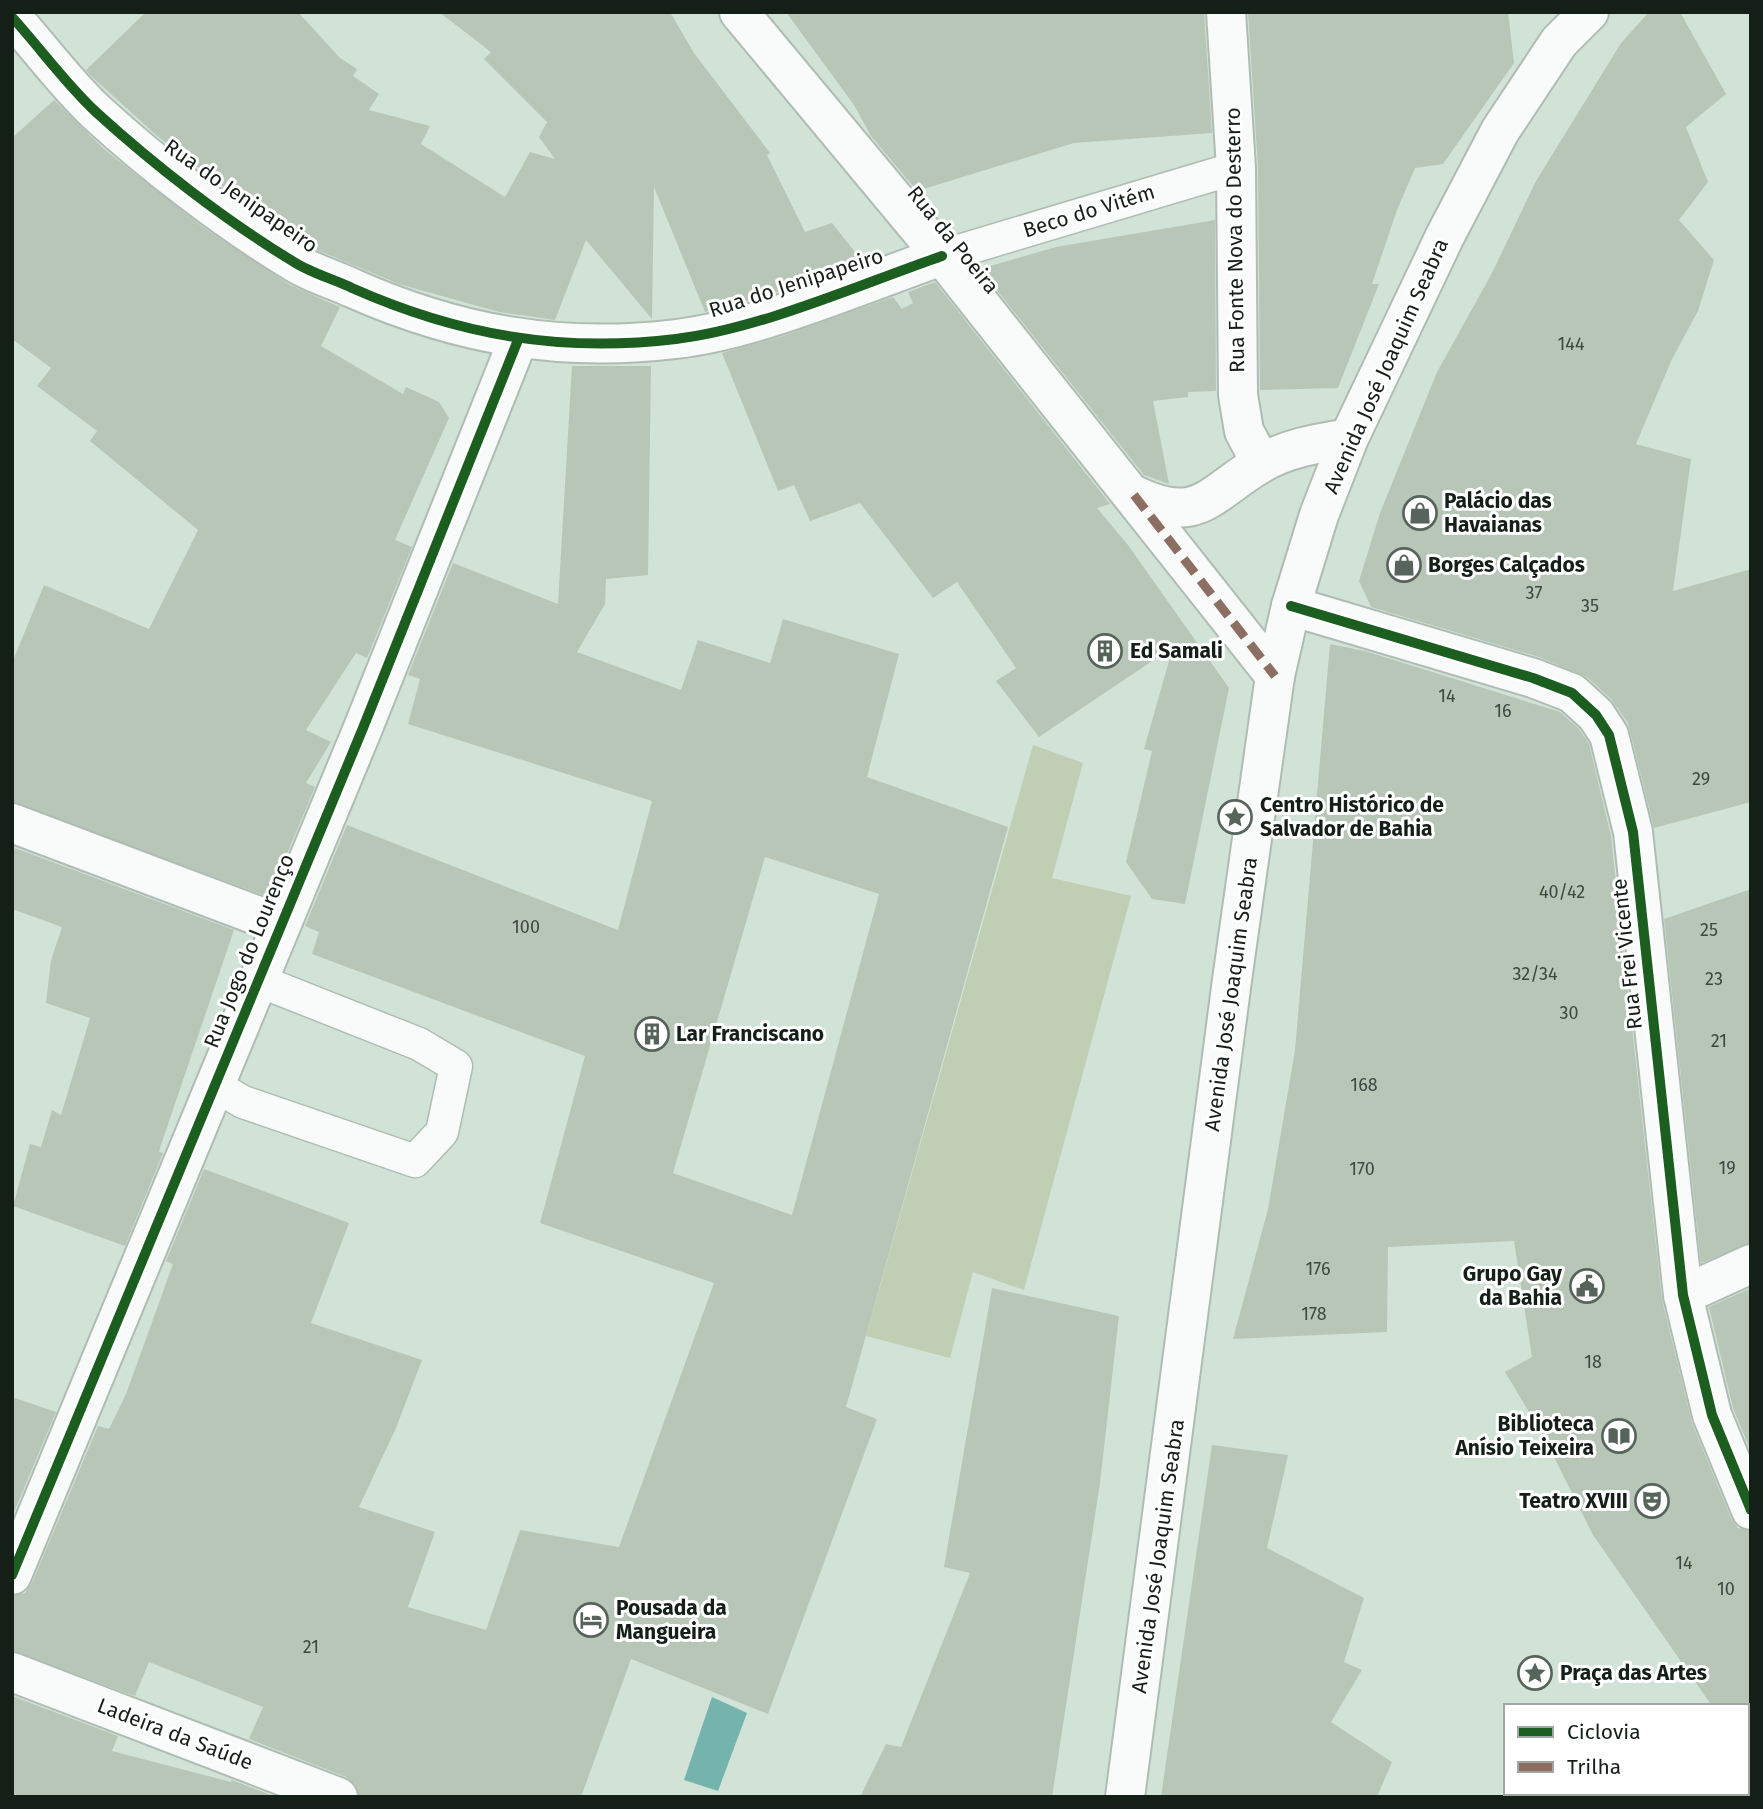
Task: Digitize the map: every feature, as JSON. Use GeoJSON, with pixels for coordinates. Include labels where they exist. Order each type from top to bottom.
{"type":"FeatureCollection","features":[{"type":"Feature","properties":{"kind":"street","name":"Rua da Poeira"},"geometry":{"type":"LineString","coordinates":[[739,12],[942,256],[1275,676]]}},
{"type":"Feature","properties":{"kind":"street","name":"Rua Fonte Nova do Desterro"},"geometry":{"type":"LineString","coordinates":[[1226,12],[1237,168],[1238,396],[1244,430],[1261,463]]}},
{"type":"Feature","properties":{"kind":"street","name":"Avenida José Joaquim Seabra"},"geometry":{"type":"LineString","coordinates":[[1125,1797],[1275,676],[1291,606],[1319,515],[1349,438],[1445,236],[1500,131],[1559,42],[1589,12]]}},
{"type":"Feature","properties":{"kind":"street","name":"Rua do Jenipapeiro"},"geometry":{"type":"LineString","coordinates":[[12,17],[95,111],[195,192],[295,263],[379,300],[450,324],[518,340],[608,345],[678,339],[753,322],[942,256]]}},
{"type":"Feature","properties":{"kind":"street","name":"Rua Jogo do Lourenço"},"geometry":{"type":"LineString","coordinates":[[12,1575],[363,728],[518,340]]}},
{"type":"Feature","properties":{"kind":"street"},"geometry":{"type":"LineString","coordinates":[[1134,495],[1159,508],[1182,509],[1203,503],[1261,463],[1307,445],[1349,438]]}},
{"type":"Feature","properties":{"kind":"street","name":"Rua Frei Vicente"},"geometry":{"type":"LineString","coordinates":[[1291,606],[1533,677],[1572,694],[1596,715],[1609,734],[1633,832],[1683,1295],[1712,1415],[1751,1510]]}},
{"type":"Feature","properties":{"kind":"street"},"geometry":{"type":"LineString","coordinates":[[12,823],[280,924]]}},
{"type":"Feature","properties":{"kind":"street"},"geometry":{"type":"LineString","coordinates":[[1683,1295],[1751,1264]]}},
{"type":"Feature","properties":{"kind":"street","name":"Ladeira da Saúde"},"geometry":{"type":"LineString","coordinates":[[12,1672],[338,1797]]}},
{"type":"Feature","properties":{"kind":"lane","name":"Beco do Vitém"},"geometry":{"type":"LineString","coordinates":[[942,256],[1237,168]]}},
{"type":"Feature","properties":{"kind":"lane"},"geometry":{"type":"LineString","coordinates":[[214,1085],[243,1102],[415,1161],[442,1132],[456,1066],[419,1044],[257,980]]}},
{"type":"Feature","properties":{"kind":"green space"},"geometry":{"type":"Polygon","coordinates":[[[1033,745],[1083,763],[1052,878],[1131,896],[1024,1290],[973,1272],[950,1358],[866,1336],[1033,745]]]}},
{"type":"Feature","properties":{"kind":"water"},"geometry":{"type":"Polygon","coordinates":[[[712,1697],[747,1713],[718,1791],[684,1780],[712,1697]]]}},
{"type":"Feature","properties":{"kind":"building"},"geometry":{"type":"Polygon","coordinates":[[[146,12],[298,12],[340,58],[357,69],[353,76],[379,94],[369,110],[430,126],[421,144],[505,197],[530,152],[555,159],[539,137],[547,122],[484,59],[491,52],[439,12],[670,12],[694,53],[770,153],[767,155],[805,232],[832,223],[863,262],[769,295],[705,312],[654,187],[652,319],[586,240],[555,320],[499,312],[399,284],[317,250],[255,211],[156,135],[90,75],[86,70],[146,12]]]}},
{"type":"Feature","properties":{"kind":"building"},"geometry":{"type":"Polygon","coordinates":[[[786,12],[1204,12],[1212,133],[1074,143],[917,191],[871,136],[854,105],[786,12]]]}},
{"type":"Feature","properties":{"kind":"building"},"geometry":{"type":"Polygon","coordinates":[[[1248,12],[1508,12],[1514,63],[1443,164],[1415,168],[1397,210],[1372,284],[1379,284],[1338,388],[1260,390],[1258,168],[1248,12]]]}},
{"type":"Feature","properties":{"kind":"building"},"geometry":{"type":"Polygon","coordinates":[[[1649,12],[1680,12],[1726,94],[1686,127],[1708,182],[1679,220],[1714,260],[1698,311],[1672,359],[1636,444],[1691,459],[1673,591],[1751,569],[1751,802],[1654,828],[1628,723],[1611,699],[1587,677],[1539,657],[1371,607],[1359,581],[1380,513],[1437,372],[1492,273],[1536,181],[1621,43],[1649,12]]]}},
{"type":"Feature","properties":{"kind":"building"},"geometry":{"type":"Polygon","coordinates":[[[54,100],[104,149],[204,228],[290,285],[340,307],[321,346],[403,394],[406,387],[439,402],[449,418],[395,540],[412,547],[367,658],[356,653],[306,730],[331,742],[306,783],[315,787],[269,897],[12,802],[12,663],[44,585],[149,629],[198,530],[90,441],[97,431],[37,386],[51,368],[12,339],[12,138],[54,100]]]}},
{"type":"Feature","properties":{"kind":"building"},"geometry":{"type":"Polygon","coordinates":[[[1215,220],[1216,391],[1188,392],[1188,397],[1153,401],[1169,484],[1144,475],[980,269],[1056,247],[1215,220]]]}},
{"type":"Feature","properties":{"kind":"building"},"geometry":{"type":"Polygon","coordinates":[[[935,282],[1110,504],[1097,508],[1128,545],[1229,688],[1185,904],[1152,899],[1126,862],[1152,751],[1144,749],[1173,647],[1039,737],[996,681],[1016,668],[957,582],[933,598],[860,503],[810,521],[794,485],[778,491],[722,353],[783,336],[893,297],[902,309],[913,303],[908,292],[935,282]]]}},
{"type":"Feature","properties":{"kind":"building"},"geometry":{"type":"Polygon","coordinates":[[[572,366],[651,366],[648,575],[606,579],[605,604],[577,652],[681,690],[698,640],[770,663],[783,619],[899,654],[867,777],[1008,827],[846,1407],[877,1419],[768,1714],[631,1659],[581,1797],[359,1797],[355,1784],[346,1777],[249,1739],[263,1707],[149,1662],[135,1696],[12,1651],[12,1596],[25,1593],[32,1583],[98,1426],[109,1429],[126,1394],[173,1264],[166,1261],[204,1169],[349,1223],[311,1323],[422,1360],[396,1428],[359,1507],[435,1532],[408,1607],[486,1630],[520,1530],[619,1547],[714,1283],[540,1223],[585,1056],[312,954],[319,932],[305,926],[347,825],[618,930],[652,801],[408,724],[420,679],[408,675],[453,563],[558,604],[572,366]],[[765,857],[673,1173],[792,1215],[879,894],[765,857]]]}},
{"type":"Feature","properties":{"kind":"building"},"geometry":{"type":"Polygon","coordinates":[[[1330,644],[1365,651],[1560,712],[1579,729],[1589,744],[1611,836],[1662,1300],[1692,1423],[1731,1518],[1738,1528],[1751,1531],[1751,1706],[1711,1704],[1593,1535],[1544,1437],[1505,1372],[1532,1357],[1514,1241],[1388,1247],[1387,1332],[1233,1339],[1268,1209],[1295,1050],[1330,644]]]}},
{"type":"Feature","properties":{"kind":"building"},"geometry":{"type":"Polygon","coordinates":[[[15,848],[234,930],[160,1148],[159,1152],[163,1153],[125,1246],[13,1206],[30,1144],[41,1147],[52,1110],[61,1115],[90,1018],[46,1003],[51,960],[62,927],[12,909],[12,857],[15,848]]]}},
{"type":"Feature","properties":{"kind":"building"},"geometry":{"type":"Polygon","coordinates":[[[1751,889],[1751,1243],[1701,1263],[1664,919],[1751,889]]]}},
{"type":"Feature","properties":{"kind":"building"},"geometry":{"type":"Polygon","coordinates":[[[992,1288],[1119,1316],[1100,1483],[1052,1797],[860,1797],[886,1744],[901,1747],[970,1573],[944,1567],[992,1288]]]}},
{"type":"Feature","properties":{"kind":"building"},"geometry":{"type":"Polygon","coordinates":[[[1751,1288],[1751,1452],[1733,1408],[1709,1307],[1751,1288]]]}},
{"type":"Feature","properties":{"kind":"building"},"geometry":{"type":"Polygon","coordinates":[[[12,1397],[56,1412],[12,1517],[12,1397]]]}},
{"type":"Feature","properties":{"kind":"building"},"geometry":{"type":"Polygon","coordinates":[[[1212,1445],[1288,1455],[1267,1548],[1364,1598],[1344,1662],[1362,1670],[1331,1722],[1392,1762],[1377,1797],[1161,1797],[1212,1445]]]}},
{"type":"Feature","properties":{"kind":"building"},"geometry":{"type":"Polygon","coordinates":[[[12,1696],[118,1736],[112,1751],[231,1782],[232,1780],[276,1797],[12,1797],[12,1696]]]}},
{"type":"Feature","properties":{"kind":"marked path"},"geometry":{"type":"LineString","coordinates":[[1134,495],[1275,676]]}},
{"type":"Feature","properties":{"kind":"cycle path"},"geometry":{"type":"LineString","coordinates":[[12,17],[96,112],[166,172],[243,229],[315,273],[431,318],[510,336],[550,341],[591,344],[676,339],[708,334],[776,316],[942,256]]}},
{"type":"Feature","properties":{"kind":"cycle path"},"geometry":{"type":"LineString","coordinates":[[12,1575],[363,728],[518,340]]}},
{"type":"Feature","properties":{"kind":"cycle path"},"geometry":{"type":"LineString","coordinates":[[1291,606],[1533,678],[1572,693],[1596,715],[1609,735],[1633,832],[1683,1295],[1712,1415],[1751,1510]]}},
{"type":"Feature","properties":{"kind":"place","name":"Palácio das Havaianas"},"geometry":{"type":"Point","coordinates":[1420,513]}},
{"type":"Feature","properties":{"kind":"place","name":"Borges Calçados"},"geometry":{"type":"Point","coordinates":[1404,565]}},
{"type":"Feature","properties":{"kind":"place","name":"Ed Samali"},"geometry":{"type":"Point","coordinates":[1105,651]}},
{"type":"Feature","properties":{"kind":"place","name":"Centro Histórico de Salvador de Bahia"},"geometry":{"type":"Point","coordinates":[1235,817]}},
{"type":"Feature","properties":{"kind":"place","name":"Lar Franciscano"},"geometry":{"type":"Point","coordinates":[652,1034]}},
{"type":"Feature","properties":{"kind":"place","name":"Grupo Gay da Bahia"},"geometry":{"type":"Point","coordinates":[1587,1286]}},
{"type":"Feature","properties":{"kind":"place","name":"Biblioteca Anísio Teixeira"},"geometry":{"type":"Point","coordinates":[1619,1436]}},
{"type":"Feature","properties":{"kind":"place","name":"Teatro XVIII"},"geometry":{"type":"Point","coordinates":[1652,1501]}},
{"type":"Feature","properties":{"kind":"place","name":"Pousada da Mangueira"},"geometry":{"type":"Point","coordinates":[591,1620]}},
{"type":"Feature","properties":{"kind":"place","name":"Praça das Artes"},"geometry":{"type":"Point","coordinates":[1535,1673]}}]}
